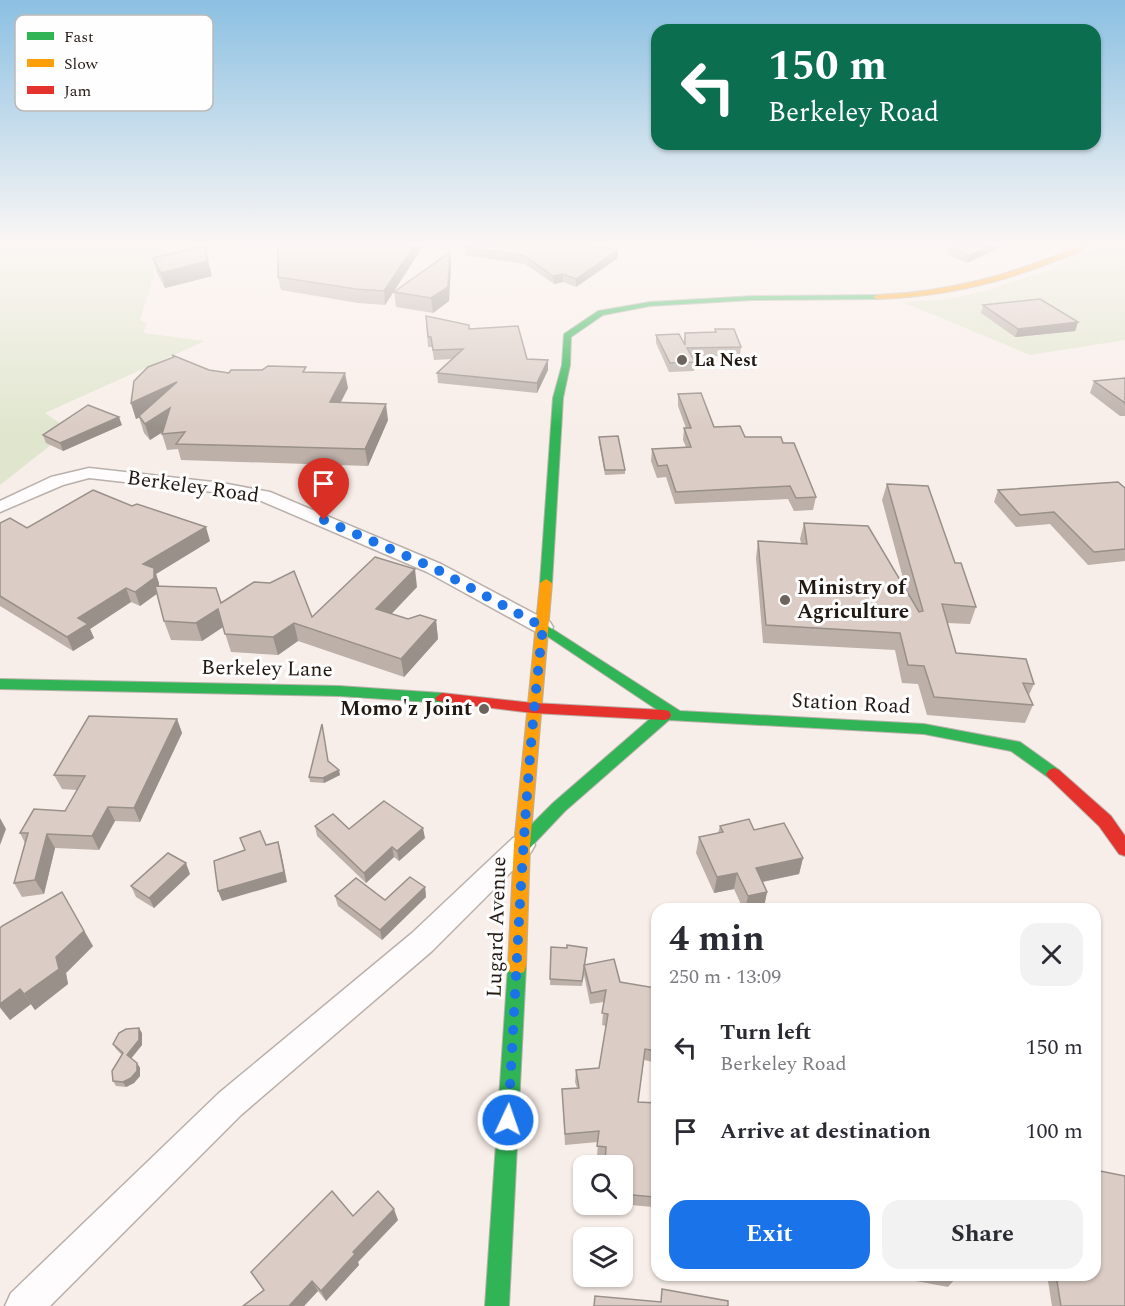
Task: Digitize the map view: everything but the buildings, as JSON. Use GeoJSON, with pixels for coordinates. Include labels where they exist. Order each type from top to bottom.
{"type":"FeatureCollection","features":[{"type":"Feature","properties":{"kind":"street","name":"Lugard Avenue"},"geometry":{"type":"LineString","coordinates":[[497,1306],[519,939],[522,845],[533,708],[543,627],[558,398],[566,365],[567,336],[601,313],[632,307]]}},
{"type":"Feature","properties":{"kind":"street","name":"Berkeley Road"},"geometry":{"type":"LineString","coordinates":[[0,507],[57,481],[89,473],[264,495],[434,568],[543,627]]}},
{"type":"Feature","properties":{"kind":"street"},"geometry":{"type":"LineString","coordinates":[[24,1306],[230,1104],[422,942],[559,807],[671,716],[613,671],[543,627]]}},
{"type":"Feature","properties":{"kind":"street","name":"Berkeley Lane"},"geometry":{"type":"LineString","coordinates":[[0,684],[339,691],[417,695],[533,708]]}},
{"type":"Feature","properties":{"kind":"street","name":"Station Road"},"geometry":{"type":"LineString","coordinates":[[533,708],[924,729],[1015,746],[1064,781],[1105,821],[1125,849]]}},
{"type":"Feature","properties":{"kind":"green space"},"geometry":{"type":"Polygon","coordinates":[[[0,307],[144,307],[140,320],[147,324],[143,333],[205,341],[45,413],[70,430],[0,485],[0,307]]]}},
{"type":"Feature","properties":{"kind":"green space"},"geometry":{"type":"Polygon","coordinates":[[[915,307],[1125,307],[1125,340],[1030,355],[915,307]]]}},
{"type":"Feature","properties":{"kind":"traffic: fast"},"geometry":{"type":"LineString","coordinates":[[546,583],[558,398],[566,365],[567,336],[601,313],[634,307]]}},
{"type":"Feature","properties":{"kind":"traffic: fast"},"geometry":{"type":"LineString","coordinates":[[543,627],[677,716]]}},
{"type":"Feature","properties":{"kind":"traffic: fast"},"geometry":{"type":"LineString","coordinates":[[0,684],[339,691],[442,698]]}},
{"type":"Feature","properties":{"kind":"traffic: fast"},"geometry":{"type":"LineString","coordinates":[[664,715],[924,729],[1015,746],[1054,774]]}},
{"type":"Feature","properties":{"kind":"traffic: fast"},"geometry":{"type":"LineString","coordinates":[[522,845],[559,807],[666,715]]}},
{"type":"Feature","properties":{"kind":"traffic: fast"},"geometry":{"type":"LineString","coordinates":[[497,1306],[517,966]]}},
{"type":"Feature","properties":{"kind":"traffic: slow"},"geometry":{"type":"LineString","coordinates":[[517,966],[522,845],[546,583]]}},
{"type":"Feature","properties":{"kind":"traffic: jam"},"geometry":{"type":"LineString","coordinates":[[442,698],[533,708],[664,715]]}},
{"type":"Feature","properties":{"kind":"traffic: jam"},"geometry":{"type":"LineString","coordinates":[[1054,774],[1105,821],[1125,849]]}},
{"type":"Feature","properties":{"kind":"place","name":"La Nest"},"geometry":{"type":"Point","coordinates":[682,360]}},
{"type":"Feature","properties":{"kind":"place","name":"Ministry of Agriculture"},"geometry":{"type":"Point","coordinates":[785,600]}},
{"type":"Feature","properties":{"kind":"place","name":"Momo'z Joint"},"geometry":{"type":"Point","coordinates":[484,709]}},
{"type":"Feature","properties":{"kind":"route"},"geometry":{"type":"LineString","coordinates":[[324,520],[434,568],[543,627],[533,708],[522,845],[508,1120]]}}]}
